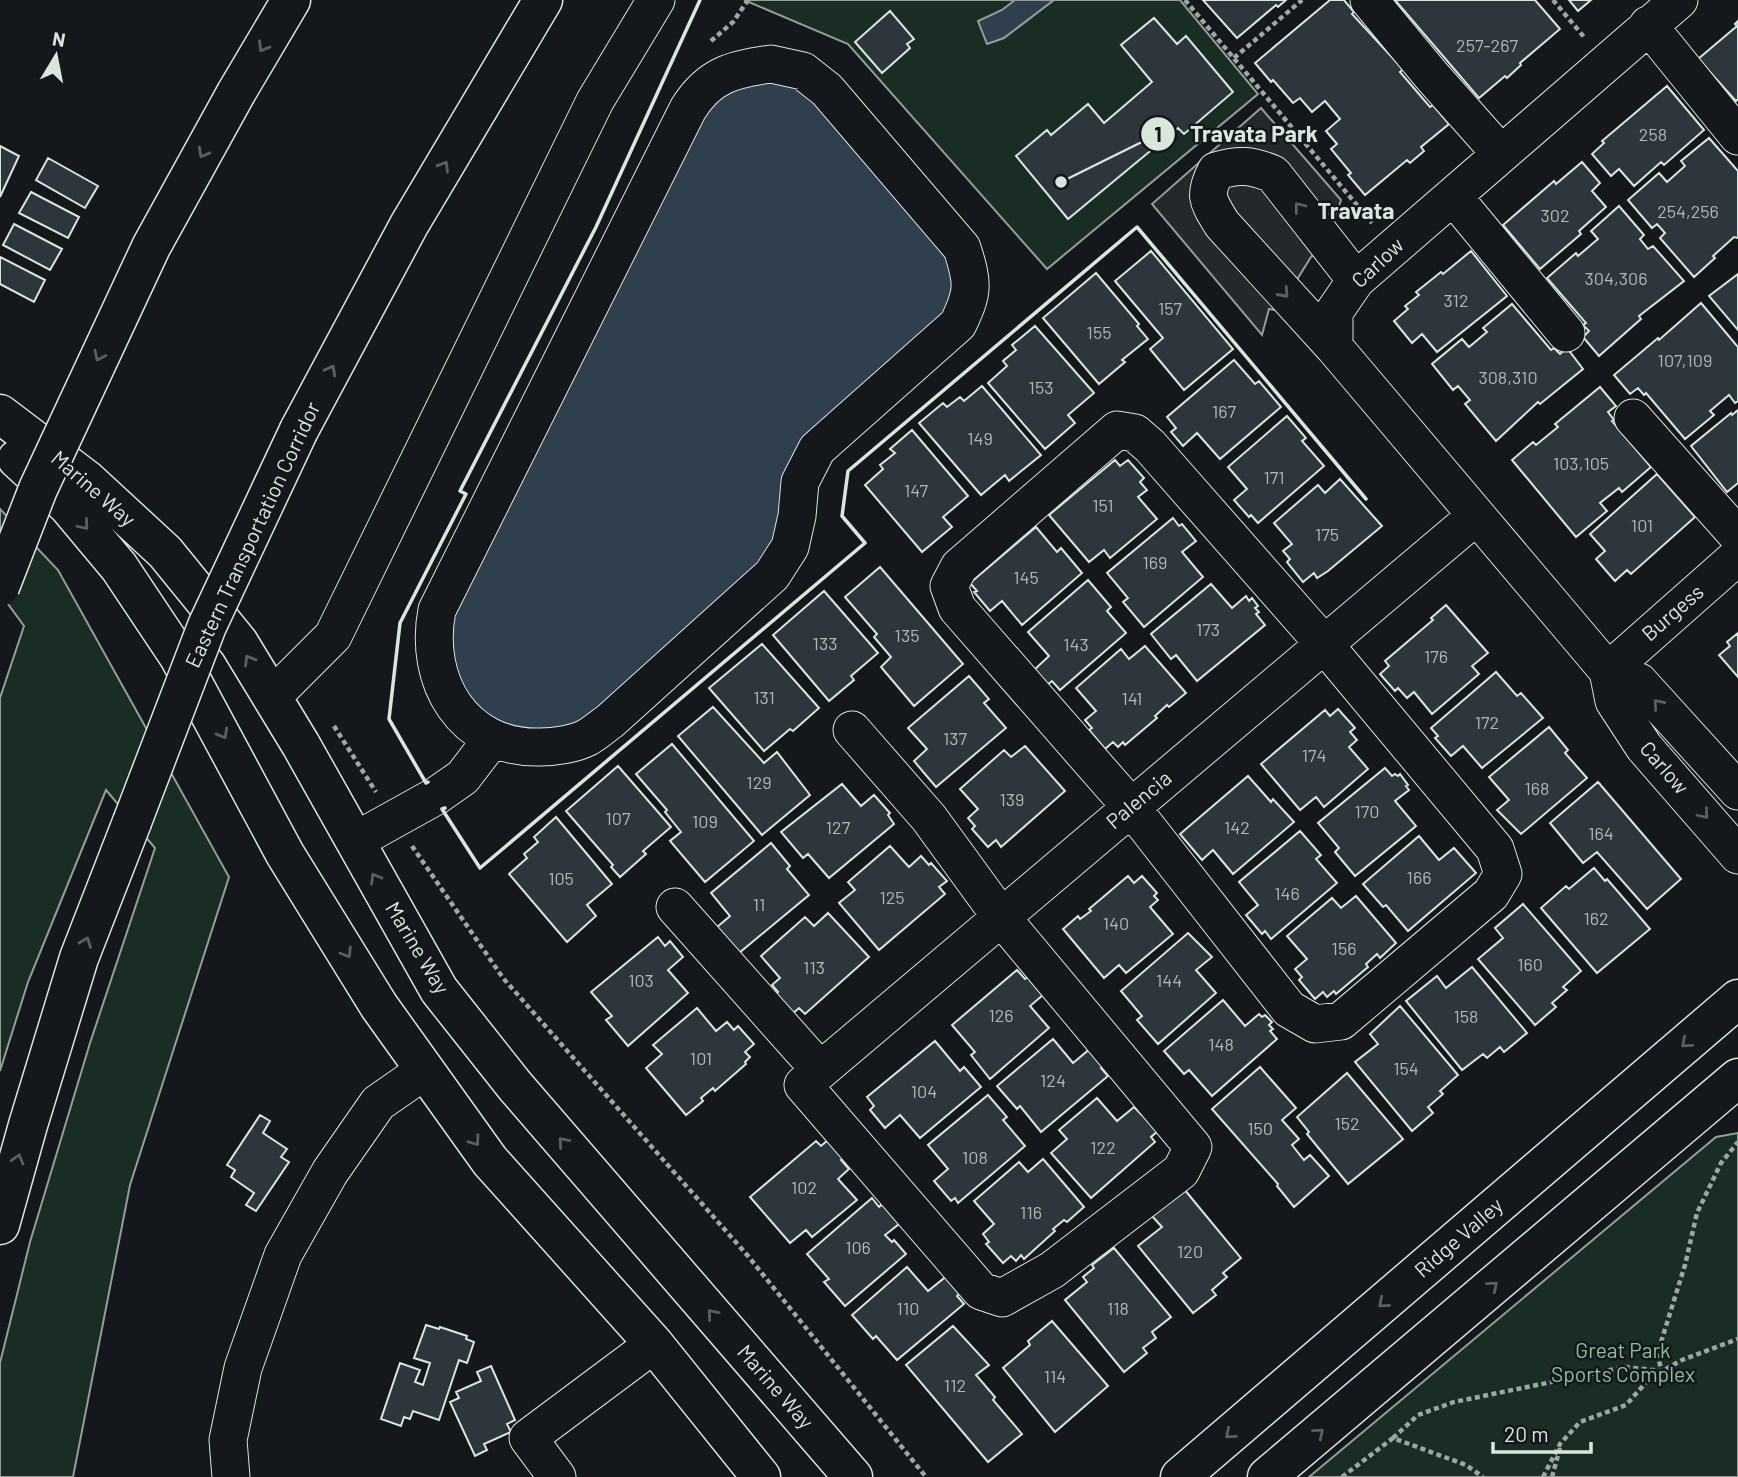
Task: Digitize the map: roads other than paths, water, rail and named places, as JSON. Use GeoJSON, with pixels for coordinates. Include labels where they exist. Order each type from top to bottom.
{"type":"FeatureCollection","features":[{"type":"Feature","properties":{"kind":"main road"},"geometry":{"type":"LineString","coordinates":[[0,586],[38,489],[151,247],[291,0]]}},
{"type":"Feature","properties":{"kind":"main road","name":"Eastern Transportation Corridor"},"geometry":{"type":"LineString","coordinates":[[0,1225],[79,958],[206,626],[299,430],[409,225],[543,0]]}},
{"type":"Feature","properties":{"kind":"main road","name":"Marine Way"},"geometry":{"type":"LineString","coordinates":[[0,414],[87,480],[165,552],[239,643],[439,990],[498,1064],[853,1477]]}},
{"type":"Feature","properties":{"kind":"main road","name":"Marine Way"},"geometry":{"type":"LineString","coordinates":[[0,443],[68,506],[119,567],[180,657],[285,854],[379,1006],[490,1161],[654,1345],[761,1477]]}},
{"type":"Feature","properties":{"kind":"main road","name":"Ridge Valley"},"geometry":{"type":"LineString","coordinates":[[1180,1477],[1738,999]]}},
{"type":"Feature","properties":{"kind":"main road"},"geometry":{"type":"LineString","coordinates":[[1267,1477],[1738,1078]]}},
{"type":"Feature","properties":{"kind":"street"},"geometry":{"type":"LineString","coordinates":[[272,697],[333,636],[596,101],[656,0]]}},
{"type":"Feature","properties":{"kind":"street"},"geometry":{"type":"LineString","coordinates":[[1369,0],[1501,154]]}},
{"type":"Feature","properties":{"kind":"street","name":"Carlow"},"geometry":{"type":"LineString","coordinates":[[1679,0],[1356,280],[1334,312],[1334,347],[1608,671],[1614,701],[1644,747],[1738,855]]}},
{"type":"Feature","properties":{"kind":"street"},"geometry":{"type":"LineString","coordinates":[[1648,25],[1738,136]]}},
{"type":"Feature","properties":{"kind":"street"},"geometry":{"type":"LineString","coordinates":[[771,64],[803,71],[827,90],[962,248],[970,272],[970,299],[958,324],[817,449],[800,482],[797,516],[790,547],[772,575],[610,721],[586,738],[552,747],[521,748],[492,739],[468,723],[452,703],[437,669],[432,635],[437,610],[699,91],[720,76],[742,67],[771,64]]}},
{"type":"Feature","properties":{"kind":"street"},"geometry":{"type":"LineString","coordinates":[[1334,347],[1222,224],[1210,205],[1207,188],[1216,171],[1229,167],[1252,166],[1273,174],[1356,280]]}},
{"type":"Feature","properties":{"kind":"street"},"geometry":{"type":"LineString","coordinates":[[1453,195],[1566,333]]}},
{"type":"Feature","properties":{"kind":"street"},"geometry":{"type":"LineString","coordinates":[[1633,418],[1738,536]]}},
{"type":"Feature","properties":{"kind":"street"},"geometry":{"type":"LineString","coordinates":[[1117,430],[1135,433],[1150,446],[1324,644],[1495,849],[1503,874],[1491,894],[1341,1021],[1315,1024],[1289,1009],[1131,807],[957,608],[949,586],[958,567],[1117,430]]}},
{"type":"Feature","properties":{"kind":"street","name":"Palencia"},"geometry":{"type":"LineString","coordinates":[[811,1077],[1476,516]]}},
{"type":"Feature","properties":{"kind":"street","name":"Burgess"},"geometry":{"type":"LineString","coordinates":[[1608,671],[1738,556]]}},
{"type":"Feature","properties":{"kind":"street","name":"Carlow"},"geometry":{"type":"LineString","coordinates":[[1608,671],[1639,682],[1738,791]]}},
{"type":"Feature","properties":{"kind":"street"},"geometry":{"type":"LineString","coordinates":[[675,907],[982,1292],[1002,1298],[1052,1270],[1181,1171],[1193,1147],[1002,917],[929,818],[852,730]]}},
{"type":"Feature","properties":{"kind":"street"},"geometry":{"type":"LineString","coordinates":[[355,841],[436,796],[463,777],[492,739]]}},
{"type":"Feature","properties":{"kind":"street"},"geometry":{"type":"LineString","coordinates":[[1670,774],[1700,749]]}},
{"type":"Feature","properties":{"kind":"street"},"geometry":{"type":"LineString","coordinates":[[230,1477],[228,1440],[243,1368],[283,1255],[330,1172],[378,1103],[424,1071]]}},
{"type":"Feature","properties":{"kind":"street"},"geometry":{"type":"LineString","coordinates":[[558,1477],[528,1438],[654,1345]]}},
{"type":"Feature","properties":{"kind":"water"},"geometry":{"type":"Polygon","coordinates":[[[1015,0],[1054,0],[1004,38],[987,44],[978,21],[1002,10],[1015,0]]]}},
{"type":"Feature","properties":{"kind":"water"},"geometry":{"type":"Polygon","coordinates":[[[743,79],[782,81],[815,97],[952,259],[958,284],[950,310],[800,446],[782,528],[769,558],[590,724],[552,735],[507,729],[475,712],[456,683],[446,627],[700,112],[743,79]]]}},
{"type":"Feature","properties":{"kind":"place","name":"Travata Park"},"geometry":{"type":"Point","coordinates":[1061,182]}},
{"type":"Feature","properties":{"kind":"district","name":"Travata"},"geometry":{"type":"Point","coordinates":[1356,211]}},
{"type":"Feature","properties":{"kind":"park label","name":"Great Park Sports Complex"},"geometry":{"type":"Point","coordinates":[1623,1363]}}]}
